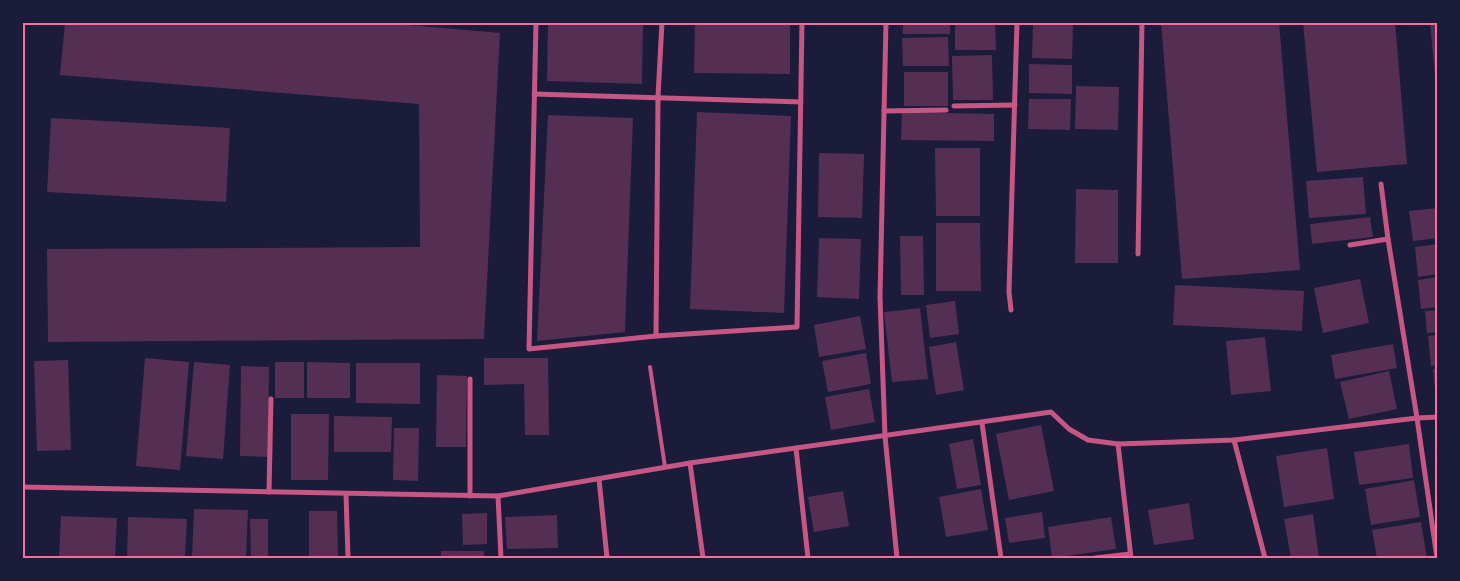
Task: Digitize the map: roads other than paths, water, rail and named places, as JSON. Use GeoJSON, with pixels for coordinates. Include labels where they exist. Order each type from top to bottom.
{"type":"FeatureCollection","features":[{"type":"Feature","properties":{"kind":"street"},"geometry":{"type":"LineString","coordinates":[[536,22],[529,349],[656,336],[797,327],[802,22]]}},
{"type":"Feature","properties":{"kind":"street"},"geometry":{"type":"LineString","coordinates":[[656,336],[658,97],[662,22]]}},
{"type":"Feature","properties":{"kind":"street"},"geometry":{"type":"LineString","coordinates":[[886,22],[880,297],[885,436],[897,558]]}},
{"type":"Feature","properties":{"kind":"street"},"geometry":{"type":"LineString","coordinates":[[1011,310],[1018,22]]}},
{"type":"Feature","properties":{"kind":"street"},"geometry":{"type":"LineString","coordinates":[[1138,254],[1142,22]]}},
{"type":"Feature","properties":{"kind":"street"},"geometry":{"type":"LineString","coordinates":[[534,94],[801,102]]}},
{"type":"Feature","properties":{"kind":"street"},"geometry":{"type":"LineString","coordinates":[[954,106],[1015,105]]}},
{"type":"Feature","properties":{"kind":"street"},"geometry":{"type":"LineString","coordinates":[[884,111],[946,110]]}},
{"type":"Feature","properties":{"kind":"street"},"geometry":{"type":"LineString","coordinates":[[1381,184],[1437,558]]}},
{"type":"Feature","properties":{"kind":"street"},"geometry":{"type":"LineString","coordinates":[[1350,245],[1388,239]]}},
{"type":"Feature","properties":{"kind":"street"},"geometry":{"type":"LineString","coordinates":[[470,379],[470,496]]}},
{"type":"Feature","properties":{"kind":"street"},"geometry":{"type":"LineString","coordinates":[[269,492],[271,399]]}},
{"type":"Feature","properties":{"kind":"street"},"geometry":{"type":"LineString","coordinates":[[22,487],[498,496],[690,463],[1052,412],[1069,429],[1088,440],[1118,444],[1234,440],[1438,417]]}},
{"type":"Feature","properties":{"kind":"street"},"geometry":{"type":"LineString","coordinates":[[982,423],[1001,558]]}},
{"type":"Feature","properties":{"kind":"street"},"geometry":{"type":"LineString","coordinates":[[1234,440],[1265,558]]}},
{"type":"Feature","properties":{"kind":"street"},"geometry":{"type":"LineString","coordinates":[[1095,558],[1131,556],[1118,444]]}},
{"type":"Feature","properties":{"kind":"street"},"geometry":{"type":"LineString","coordinates":[[796,448],[808,558]]}},
{"type":"Feature","properties":{"kind":"street"},"geometry":{"type":"LineString","coordinates":[[690,463],[703,558]]}},
{"type":"Feature","properties":{"kind":"street"},"geometry":{"type":"LineString","coordinates":[[599,479],[607,558]]}},
{"type":"Feature","properties":{"kind":"street"},"geometry":{"type":"LineString","coordinates":[[346,494],[348,558]]}},
{"type":"Feature","properties":{"kind":"street"},"geometry":{"type":"LineString","coordinates":[[498,496],[500,558]]}},
{"type":"Feature","properties":{"kind":"lane"},"geometry":{"type":"LineString","coordinates":[[650,367],[665,467]]}}]}
